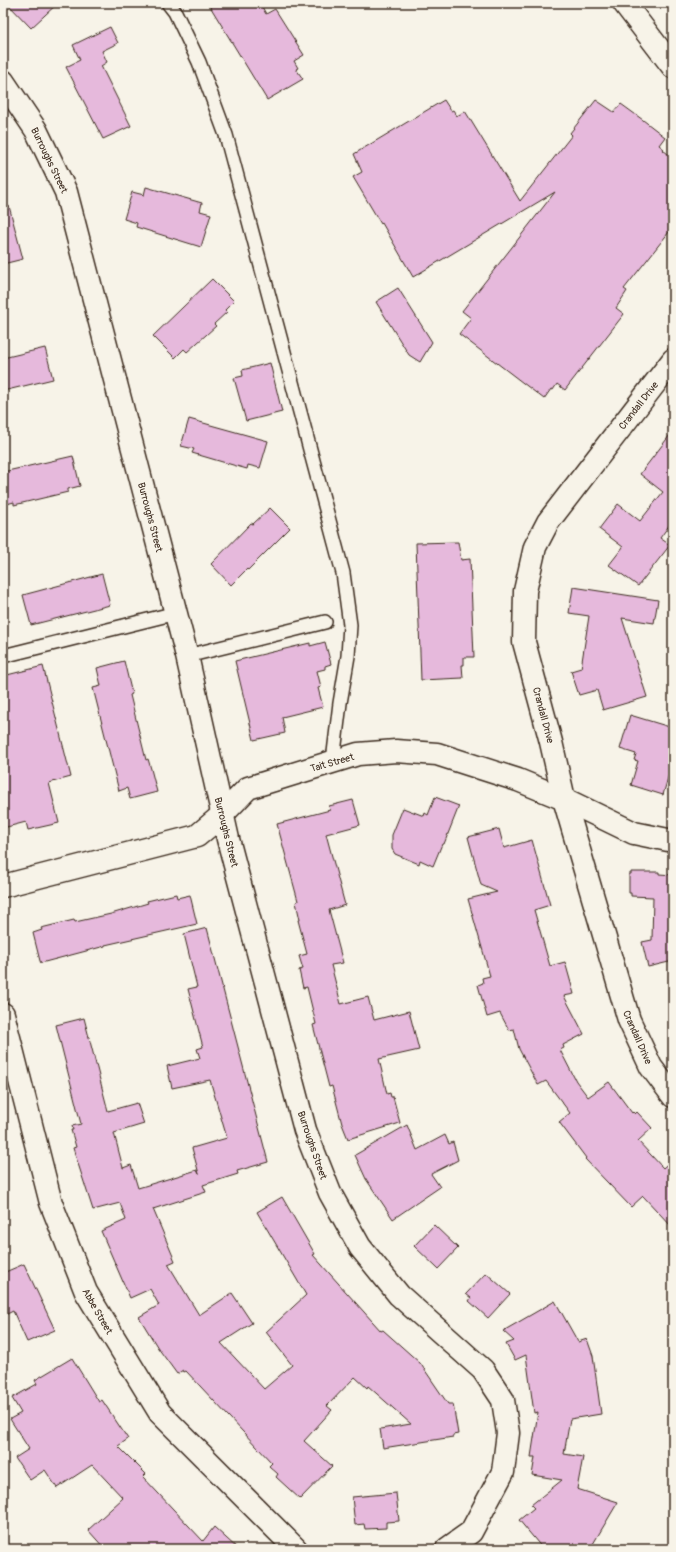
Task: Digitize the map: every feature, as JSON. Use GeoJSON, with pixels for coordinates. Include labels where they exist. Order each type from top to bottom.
{"type":"FeatureCollection","features":[{"type":"Feature","properties":{"kind":"street"},"geometry":{"type":"LineString","coordinates":[[624,3],[673,67]]}},
{"type":"Feature","properties":{"kind":"street","name":"Burroughs Street"},"geometry":{"type":"LineString","coordinates":[[3,81],[36,130],[66,192],[187,656],[222,815],[305,1130],[330,1193],[360,1247],[399,1295],[483,1370],[503,1400],[508,1432],[503,1472],[471,1532],[447,1549]]}},
{"type":"Feature","properties":{"kind":"street","name":"Crandall Drive"},"geometry":{"type":"LineString","coordinates":[[673,360],[548,522],[535,547],[525,591],[524,642],[551,742],[564,799],[629,1020],[651,1067],[673,1096]]}},
{"type":"Feature","properties":{"kind":"street","name":"Tait Street"},"geometry":{"type":"LineString","coordinates":[[3,886],[197,836],[222,815],[248,788],[358,754],[396,750],[438,754],[518,780],[564,799],[634,833],[673,840]]}},
{"type":"Feature","properties":{"kind":"street","name":"Abbe Street"},"geometry":{"type":"LineString","coordinates":[[3,1014],[51,1203],[86,1292],[160,1413],[296,1549]]}},
{"type":"Feature","properties":{"kind":"lane"},"geometry":{"type":"LineString","coordinates":[[168,3],[175,12],[199,62],[226,135],[343,573],[350,625],[348,656],[340,703],[333,761]]}},
{"type":"Feature","properties":{"kind":"lane"},"geometry":{"type":"LineString","coordinates":[[3,656],[176,613]]}},
{"type":"Feature","properties":{"kind":"lane"},"geometry":{"type":"LineString","coordinates":[[187,656],[324,622]]}},
{"type":"Feature","properties":{"kind":"building"},"geometry":{"type":"Polygon","coordinates":[[[7,3],[58,3],[31,28],[7,3]]]}},
{"type":"Feature","properties":{"kind":"building"},"geometry":{"type":"Polygon","coordinates":[[[208,3],[260,3],[266,14],[275,9],[304,55],[294,61],[298,68],[296,69],[303,79],[267,100],[208,3]]]}},
{"type":"Feature","properties":{"kind":"building"},"geometry":{"type":"Polygon","coordinates":[[[110,27],[118,43],[102,51],[107,62],[101,66],[131,126],[103,139],[66,67],[80,60],[73,45],[110,27]]]}},
{"type":"Feature","properties":{"kind":"building"},"geometry":{"type":"Polygon","coordinates":[[[444,100],[451,111],[453,110],[457,116],[465,111],[520,201],[572,135],[570,133],[596,100],[614,112],[621,104],[643,120],[665,137],[659,145],[673,158],[673,227],[624,289],[627,291],[616,308],[624,314],[565,390],[557,384],[553,390],[551,389],[544,399],[459,334],[471,318],[462,311],[555,192],[413,277],[382,223],[381,224],[353,177],[362,172],[354,154],[444,100]]]}},
{"type":"Feature","properties":{"kind":"building"},"geometry":{"type":"Polygon","coordinates":[[[146,187],[202,203],[200,211],[211,214],[201,247],[136,227],[137,223],[124,219],[132,192],[144,195],[146,187]]]}},
{"type":"Feature","properties":{"kind":"building"},"geometry":{"type":"Polygon","coordinates":[[[9,206],[23,259],[3,264],[3,207],[9,206]]]}},
{"type":"Feature","properties":{"kind":"building"},"geometry":{"type":"Polygon","coordinates":[[[212,279],[234,301],[225,310],[227,312],[214,324],[216,326],[187,352],[184,349],[175,358],[153,336],[212,279]]]}},
{"type":"Feature","properties":{"kind":"building"},"geometry":{"type":"Polygon","coordinates":[[[398,288],[432,342],[420,362],[409,355],[376,302],[398,288]]]}},
{"type":"Feature","properties":{"kind":"building"},"geometry":{"type":"Polygon","coordinates":[[[45,348],[53,379],[3,391],[3,358],[45,348]]]}},
{"type":"Feature","properties":{"kind":"building"},"geometry":{"type":"Polygon","coordinates":[[[270,363],[282,412],[246,421],[234,378],[243,376],[242,370],[270,363]]]}},
{"type":"Feature","properties":{"kind":"building"},"geometry":{"type":"Polygon","coordinates":[[[189,419],[268,441],[260,468],[248,465],[247,469],[192,453],[194,449],[181,446],[189,419]]]}},
{"type":"Feature","properties":{"kind":"building"},"geometry":{"type":"Polygon","coordinates":[[[673,431],[673,520],[660,538],[670,545],[638,586],[609,565],[623,547],[599,529],[618,504],[640,521],[663,492],[640,474],[673,431]]]}},
{"type":"Feature","properties":{"kind":"building"},"geometry":{"type":"Polygon","coordinates":[[[73,456],[80,486],[68,489],[68,492],[14,505],[14,502],[3,505],[3,472],[73,456]]]}},
{"type":"Feature","properties":{"kind":"building"},"geometry":{"type":"Polygon","coordinates":[[[270,508],[290,528],[231,585],[211,564],[251,523],[253,524],[270,508]]]}},
{"type":"Feature","properties":{"kind":"building"},"geometry":{"type":"Polygon","coordinates":[[[458,542],[461,560],[470,559],[474,657],[464,657],[464,665],[462,665],[463,678],[421,680],[416,543],[458,542]]]}},
{"type":"Feature","properties":{"kind":"building"},"geometry":{"type":"Polygon","coordinates":[[[102,574],[110,605],[31,625],[23,595],[102,574]]]}},
{"type":"Feature","properties":{"kind":"building"},"geometry":{"type":"Polygon","coordinates":[[[573,587],[658,600],[654,623],[622,618],[647,697],[603,710],[597,690],[579,695],[571,671],[581,668],[589,616],[569,613],[573,587]]]}},
{"type":"Feature","properties":{"kind":"building"},"geometry":{"type":"Polygon","coordinates":[[[325,642],[331,664],[325,666],[325,669],[317,671],[321,687],[318,688],[323,707],[282,717],[285,733],[254,740],[235,661],[310,643],[310,646],[325,642]]]}},
{"type":"Feature","properties":{"kind":"building"},"geometry":{"type":"Polygon","coordinates":[[[124,661],[132,694],[130,695],[146,760],[148,759],[157,792],[130,799],[127,788],[119,791],[93,688],[101,686],[97,668],[124,661]]]}},
{"type":"Feature","properties":{"kind":"building"},"geometry":{"type":"Polygon","coordinates":[[[43,666],[71,777],[49,783],[59,823],[28,830],[26,822],[3,828],[3,676],[43,666]]]}},
{"type":"Feature","properties":{"kind":"building"},"geometry":{"type":"Polygon","coordinates":[[[630,715],[673,728],[673,760],[663,795],[631,785],[638,761],[634,760],[636,754],[620,749],[630,715]]]}},
{"type":"Feature","properties":{"kind":"building"},"geometry":{"type":"Polygon","coordinates":[[[435,797],[459,806],[444,844],[442,844],[433,866],[420,860],[419,864],[395,854],[392,849],[392,835],[403,808],[424,816],[425,813],[428,815],[435,797]]]}},
{"type":"Feature","properties":{"kind":"building"},"geometry":{"type":"Polygon","coordinates":[[[353,800],[360,825],[326,834],[345,905],[329,910],[343,963],[331,965],[341,1004],[368,997],[374,1020],[409,1011],[419,1050],[379,1059],[387,1094],[390,1093],[391,1097],[393,1097],[400,1123],[348,1139],[342,1124],[332,1086],[329,1087],[313,1025],[316,1024],[307,987],[303,988],[299,970],[303,969],[299,956],[307,954],[298,920],[300,920],[296,902],[298,901],[277,824],[330,810],[329,806],[353,800]]]}},
{"type":"Feature","properties":{"kind":"building"},"geometry":{"type":"Polygon","coordinates":[[[499,829],[504,848],[532,840],[550,905],[534,910],[550,966],[565,962],[574,994],[564,996],[584,1034],[563,1045],[564,1048],[560,1050],[576,1081],[588,1097],[609,1082],[632,1113],[633,1112],[635,1114],[637,1112],[652,1128],[638,1141],[663,1168],[673,1159],[673,1228],[643,1196],[631,1207],[585,1159],[586,1158],[559,1122],[570,1113],[546,1081],[538,1085],[519,1049],[514,1029],[509,1030],[500,1013],[487,1017],[478,985],[483,983],[482,978],[490,976],[468,899],[497,892],[481,885],[468,837],[499,829]]]}},
{"type":"Feature","properties":{"kind":"building"},"geometry":{"type":"Polygon","coordinates":[[[631,872],[659,872],[659,874],[673,875],[673,961],[648,967],[642,942],[652,940],[653,897],[631,896],[631,893],[629,893],[629,874],[631,874],[631,872]]]}},
{"type":"Feature","properties":{"kind":"building"},"geometry":{"type":"Polygon","coordinates":[[[176,894],[177,898],[190,895],[197,924],[105,945],[41,963],[33,933],[42,930],[41,928],[74,920],[75,922],[111,914],[148,903],[147,901],[176,894]]]}},
{"type":"Feature","properties":{"kind":"building"},"geometry":{"type":"Polygon","coordinates":[[[207,928],[268,1162],[237,1171],[238,1174],[203,1185],[206,1192],[153,1209],[175,1261],[168,1264],[199,1315],[232,1293],[252,1323],[221,1343],[264,1389],[292,1365],[266,1332],[306,1295],[257,1212],[282,1197],[315,1254],[313,1255],[381,1331],[383,1330],[420,1363],[448,1404],[453,1404],[458,1434],[453,1435],[453,1437],[383,1448],[380,1429],[411,1424],[368,1386],[367,1388],[355,1377],[327,1406],[332,1410],[304,1441],[332,1466],[300,1499],[276,1477],[278,1474],[269,1466],[272,1463],[186,1371],[184,1372],[183,1370],[177,1374],[158,1348],[139,1317],[159,1305],[150,1289],[130,1298],[101,1231],[126,1220],[120,1203],[93,1210],[73,1148],[76,1147],[71,1130],[73,1130],[72,1126],[81,1124],[56,1025],[84,1018],[108,1111],[137,1103],[144,1124],[114,1133],[123,1168],[131,1165],[138,1188],[197,1170],[199,1174],[192,1148],[227,1138],[210,1080],[172,1088],[167,1066],[200,1058],[197,1049],[203,1047],[188,989],[197,987],[184,934],[207,928]]]}},
{"type":"Feature","properties":{"kind":"building"},"geometry":{"type":"Polygon","coordinates":[[[407,1125],[417,1150],[445,1135],[449,1144],[453,1142],[458,1160],[431,1174],[440,1187],[393,1219],[366,1179],[355,1155],[407,1125]]]}},
{"type":"Feature","properties":{"kind":"building"},"geometry":{"type":"Polygon","coordinates":[[[434,1225],[458,1248],[438,1269],[414,1246],[434,1225]]]}},
{"type":"Feature","properties":{"kind":"building"},"geometry":{"type":"Polygon","coordinates":[[[24,1264],[55,1330],[27,1342],[13,1311],[3,1316],[3,1273],[24,1264]]]}},
{"type":"Feature","properties":{"kind":"building"},"geometry":{"type":"Polygon","coordinates":[[[486,1273],[510,1294],[488,1318],[469,1301],[471,1298],[466,1294],[486,1273]]]}},
{"type":"Feature","properties":{"kind":"building"},"geometry":{"type":"Polygon","coordinates":[[[555,1301],[578,1342],[587,1339],[593,1356],[601,1414],[570,1419],[564,1454],[583,1457],[577,1489],[618,1502],[590,1549],[543,1549],[519,1520],[534,1508],[531,1505],[562,1480],[532,1475],[535,1457],[531,1457],[538,1412],[534,1413],[526,1355],[515,1360],[506,1344],[514,1341],[503,1331],[555,1301]]]}},
{"type":"Feature","properties":{"kind":"building"},"geometry":{"type":"Polygon","coordinates":[[[72,1358],[99,1402],[102,1400],[128,1439],[118,1446],[146,1474],[143,1477],[203,1541],[214,1527],[238,1549],[105,1549],[88,1530],[123,1498],[92,1465],[57,1488],[45,1470],[30,1480],[15,1458],[29,1449],[10,1419],[21,1413],[12,1398],[37,1384],[35,1380],[72,1358]]]}},
{"type":"Feature","properties":{"kind":"building"},"geometry":{"type":"Polygon","coordinates":[[[396,1493],[399,1521],[386,1522],[386,1528],[365,1529],[364,1524],[355,1525],[352,1497],[396,1493]]]}}]}
